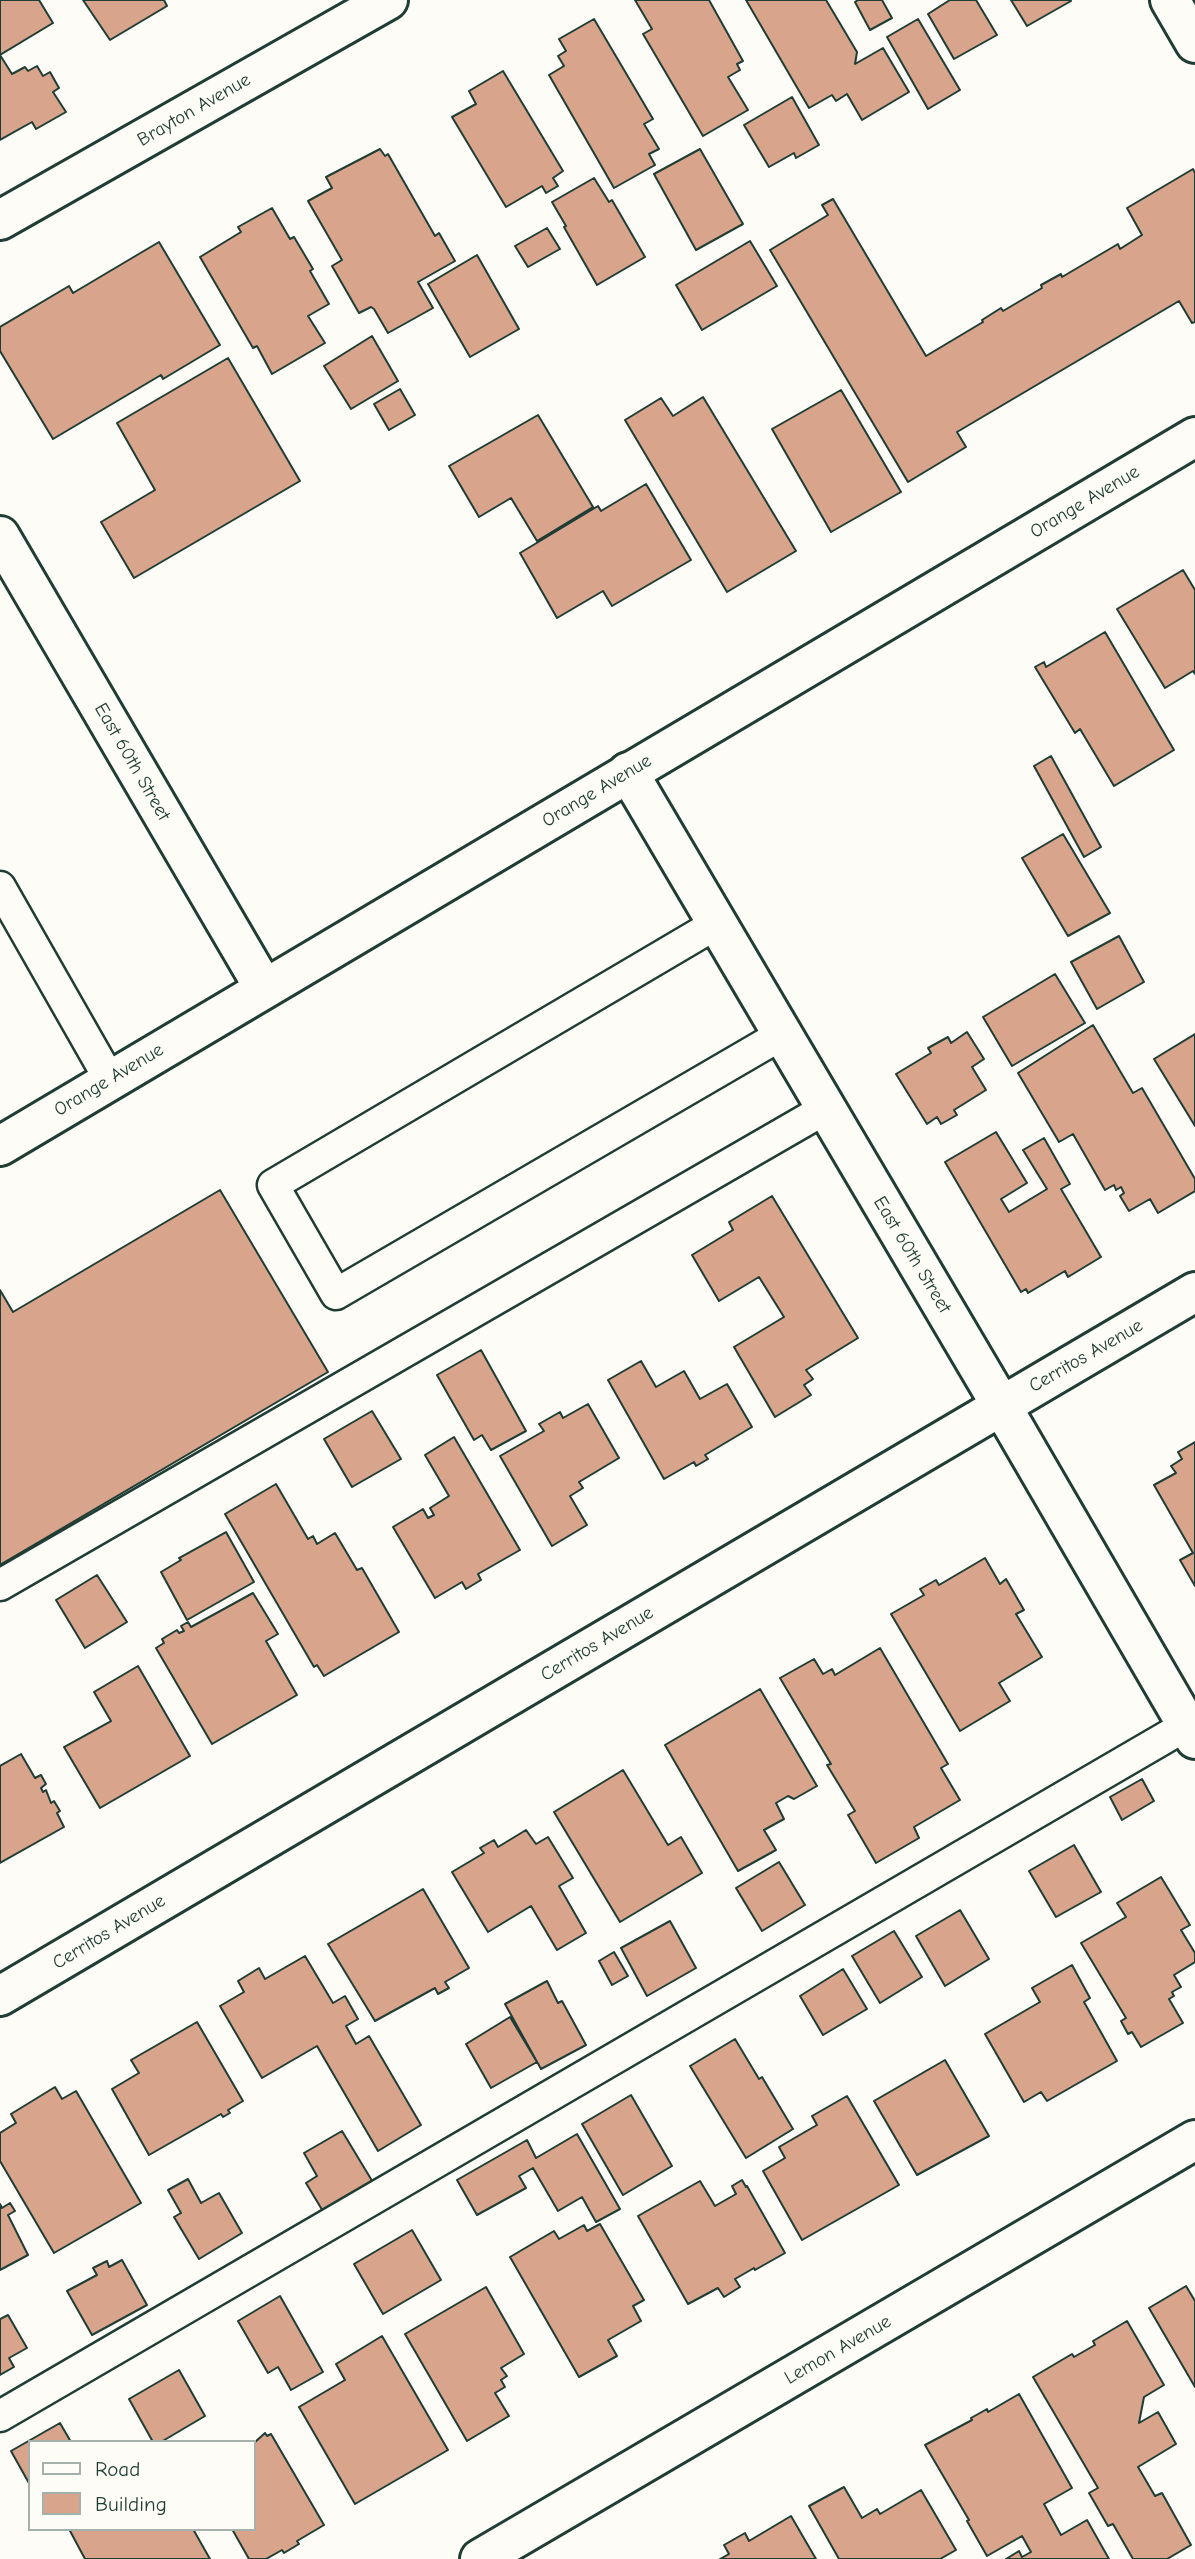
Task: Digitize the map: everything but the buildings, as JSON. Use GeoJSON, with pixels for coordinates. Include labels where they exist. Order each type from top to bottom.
{"type":"FeatureCollection","features":[{"type":"Feature","properties":{"kind":"street","name":"Brayton Avenue"},"geometry":{"type":"LineString","coordinates":[[0,220],[388,0]]}},
{"type":"Feature","properties":{"kind":"street"},"geometry":{"type":"LineString","coordinates":[[1170,0],[1195,43]]}},
{"type":"Feature","properties":{"kind":"street","name":"Orange Avenue"},"geometry":{"type":"LineString","coordinates":[[0,1146],[1195,437]]}},
{"type":"Feature","properties":{"kind":"street","name":"East 60th Street"},"geometry":{"type":"LineString","coordinates":[[0,536],[264,988]]}},
{"type":"Feature","properties":{"kind":"street","name":"East 60th Street"},"geometry":{"type":"LineString","coordinates":[[628,772],[1191,1732]]}},
{"type":"Feature","properties":{"kind":"street","name":"Cerritos Avenue"},"geometry":{"type":"LineString","coordinates":[[0,1996],[1195,1293]]}},
{"type":"Feature","properties":{"kind":"street","name":"Lemon Avenue"},"geometry":{"type":"LineString","coordinates":[[480,2559],[1195,2140]]}},
{"type":"Feature","properties":{"kind":"lane"},"geometry":{"type":"LineString","coordinates":[[0,887],[110,1080]]}},
{"type":"Feature","properties":{"kind":"lane"},"geometry":{"type":"LineString","coordinates":[[716,924],[273,1185],[336,1294],[781,1035]]}},
{"type":"Feature","properties":{"kind":"lane"},"geometry":{"type":"LineString","coordinates":[[0,1585],[825,1109]]}},
{"type":"Feature","properties":{"kind":"lane"},"geometry":{"type":"LineString","coordinates":[[0,2416],[1191,1732]]}}]}
